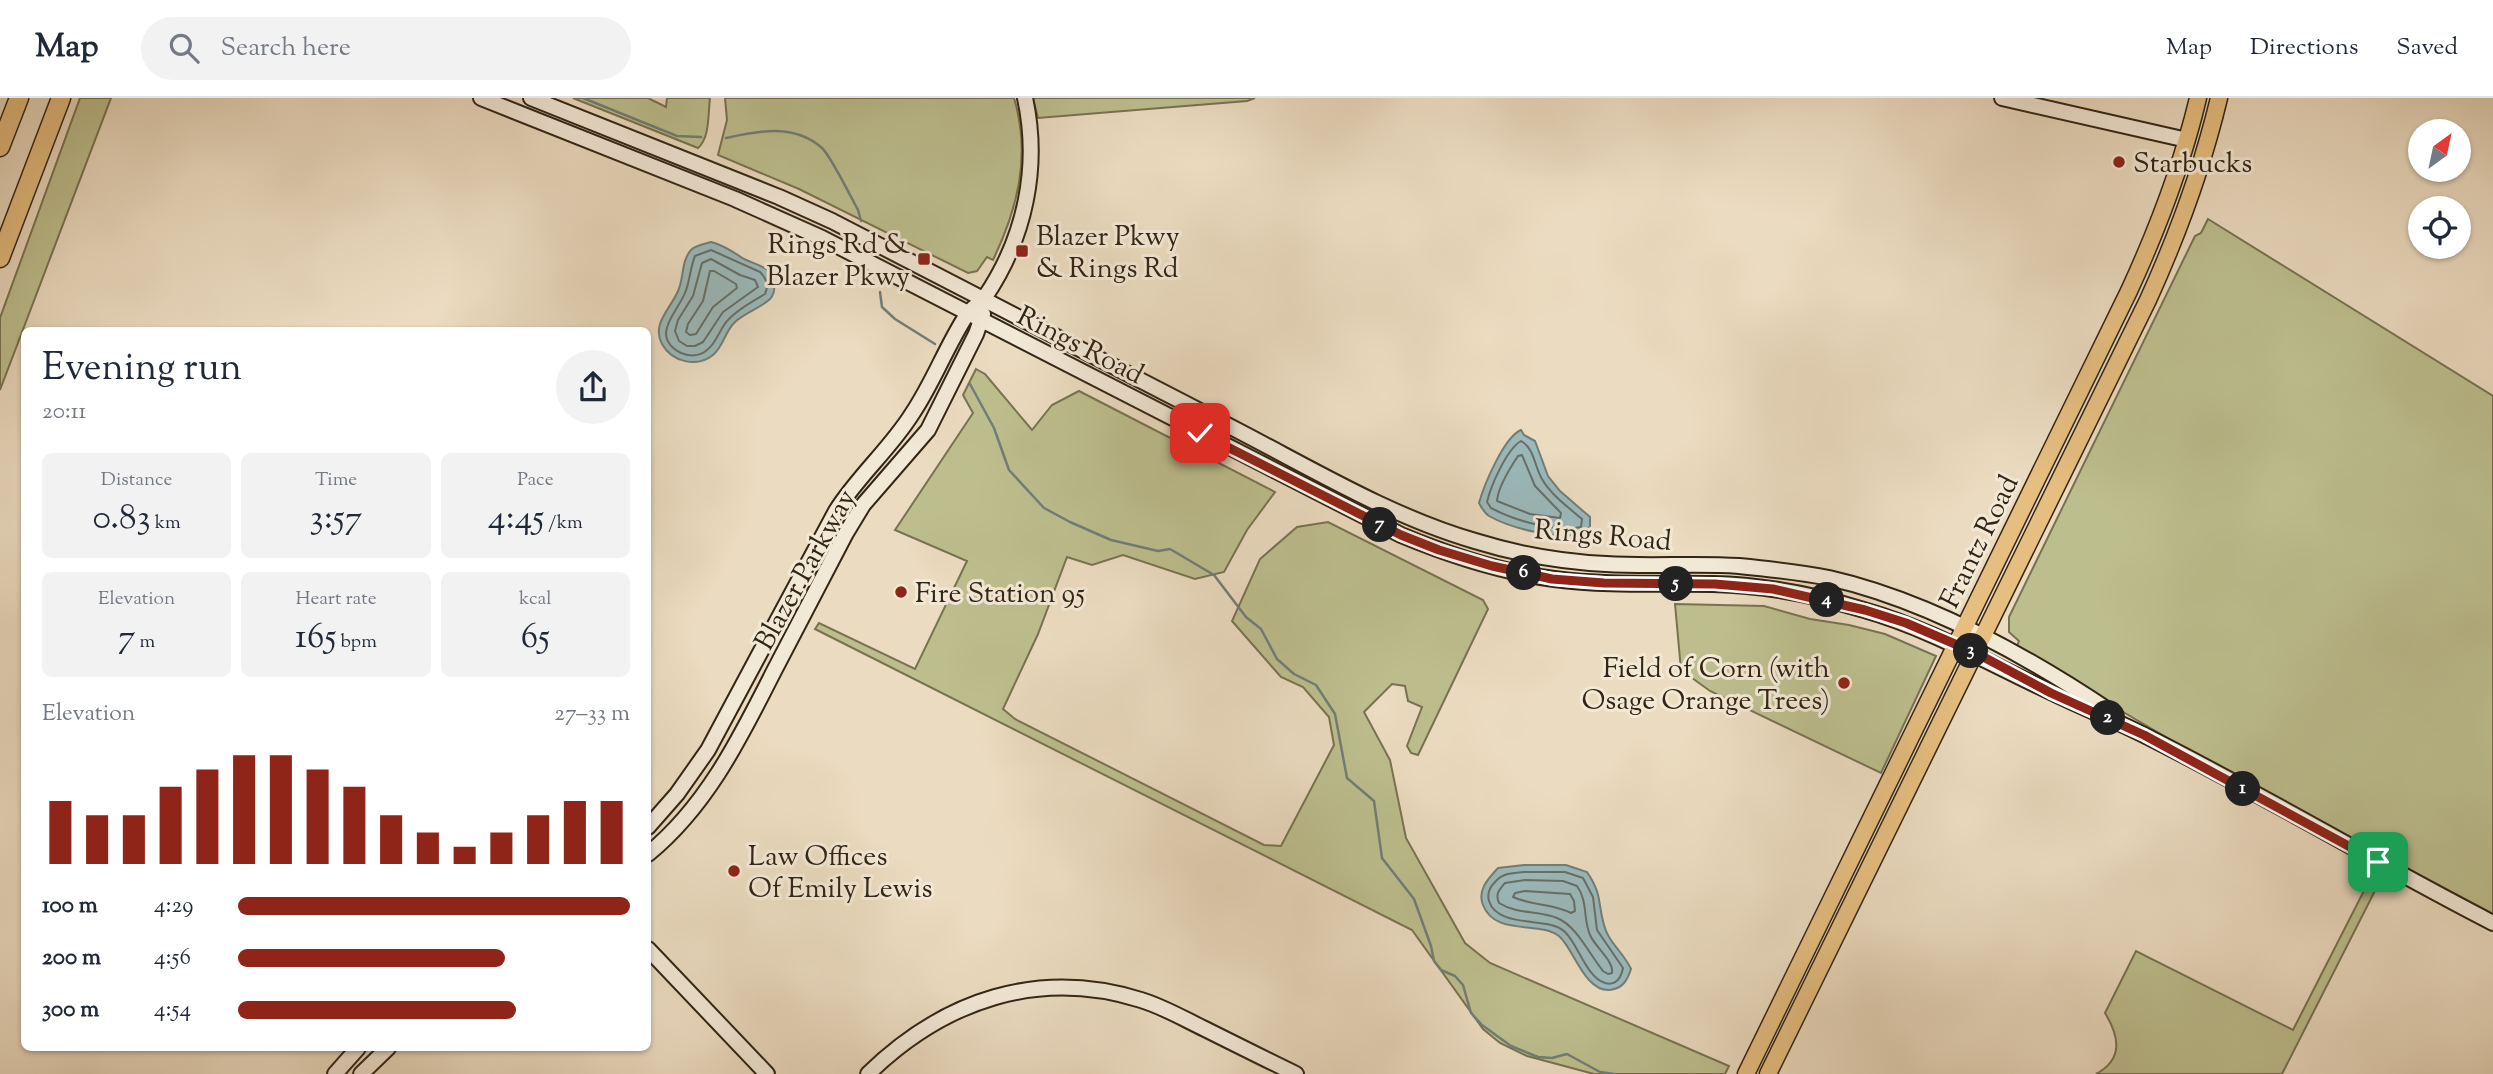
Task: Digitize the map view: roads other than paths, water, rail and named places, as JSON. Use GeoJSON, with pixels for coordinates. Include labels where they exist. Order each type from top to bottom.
{"type":"FeatureCollection","features":[{"type":"Feature","properties":{"kind":"highway"},"geometry":{"type":"LineString","coordinates":[[0,148],[19,98]]}},
{"type":"Feature","properties":{"kind":"highway"},"geometry":{"type":"LineString","coordinates":[[0,265],[61,98]]}},
{"type":"Feature","properties":{"kind":"main road","name":"Rings Road"},"geometry":{"type":"LineString","coordinates":[[481,98],[777,217],[1362,516],[1439,550],[1492,566],[1552,579],[1604,583],[1715,584],[1773,589],[1865,610],[1906,623],[1976,653],[2051,693],[2144,735],[2493,923]]}},
{"type":"Feature","properties":{"kind":"main road","name":"Rings Road"},"geometry":{"type":"LineString","coordinates":[[531,98],[779,197],[1439,530],[1558,560],[1605,564],[1725,565],[1826,578],[1909,604],[1965,629],[2075,688],[2144,735]]}},
{"type":"Feature","properties":{"kind":"main road","name":"Blazer Parkway"},"geometry":{"type":"LineString","coordinates":[[651,824],[677,794],[708,750],[831,519],[845,497],[885,452],[913,414],[936,376],[967,314],[984,299],[1007,254],[1024,210],[1031,149],[1031,125],[1025,98]]}},
{"type":"Feature","properties":{"kind":"main road"},"geometry":{"type":"LineString","coordinates":[[2002,98],[2187,140],[2191,155],[2175,239]]}},
{"type":"Feature","properties":{"kind":"main road","name":"Frantz Road"},"geometry":{"type":"LineString","coordinates":[[1746,1074],[2144,260],[2172,191],[2198,98]]}},
{"type":"Feature","properties":{"kind":"main road"},"geometry":{"type":"LineString","coordinates":[[2206,98],[2207,146]]}},
{"type":"Feature","properties":{"kind":"main road","name":"Frantz Road"},"geometry":{"type":"LineString","coordinates":[[1768,1074],[1976,653],[2175,239],[2198,177],[2219,98]]}},
{"type":"Feature","properties":{"kind":"main road","name":"Blazer Parkway"},"geometry":{"type":"LineString","coordinates":[[651,852],[668,838],[697,805],[727,761],[863,505],[928,430],[982,321],[984,299]]}},
{"type":"Feature","properties":{"kind":"main road"},"geometry":{"type":"LineString","coordinates":[[651,951],[767,1074]]}},
{"type":"Feature","properties":{"kind":"main road"},"geometry":{"type":"LineString","coordinates":[[868,1074],[940,1018],[986,999],[1027,990],[1068,988],[1102,991],[1154,1005],[1296,1074]]}},
{"type":"Feature","properties":{"kind":"main road"},"geometry":{"type":"LineString","coordinates":[[335,1074],[355,1051]]}},
{"type":"Feature","properties":{"kind":"main road"},"geometry":{"type":"LineString","coordinates":[[361,1074],[385,1051]]}},
{"type":"Feature","properties":{"kind":"water"},"geometry":{"type":"Polygon","coordinates":[[[711,242],[768,270],[773,279],[774,291],[766,302],[734,323],[713,355],[700,361],[685,361],[672,355],[662,344],[659,337],[660,323],[680,286],[688,254],[695,247],[711,242]]]}},
{"type":"Feature","properties":{"kind":"water"},"geometry":{"type":"Polygon","coordinates":[[[1521,430],[1535,441],[1548,476],[1560,491],[1590,517],[1586,534],[1550,534],[1523,529],[1499,521],[1482,509],[1479,503],[1495,462],[1508,442],[1521,430]]]}},
{"type":"Feature","properties":{"kind":"water"},"geometry":{"type":"Polygon","coordinates":[[[1566,865],[1587,872],[1598,893],[1606,931],[1631,969],[1621,986],[1610,990],[1601,989],[1594,984],[1587,978],[1565,943],[1552,932],[1508,925],[1489,915],[1481,894],[1487,881],[1498,868],[1566,865]]]}},
{"type":"Feature","properties":{"kind":"waterway"},"geometry":{"type":"LineString","coordinates":[[583,98],[677,136],[701,137]]}},
{"type":"Feature","properties":{"kind":"waterway"},"geometry":{"type":"LineString","coordinates":[[726,138],[776,131],[800,135],[811,140],[822,148],[830,159],[858,210],[861,221]]}},
{"type":"Feature","properties":{"kind":"waterway"},"geometry":{"type":"LineString","coordinates":[[880,292],[882,307],[895,319],[935,344]]}},
{"type":"Feature","properties":{"kind":"waterway"},"geometry":{"type":"LineString","coordinates":[[970,384],[994,428],[1009,470],[1044,508],[1111,540],[1158,551],[1170,549],[1214,575],[1246,617],[1261,629],[1277,659],[1294,674],[1316,685],[1335,714],[1347,778],[1374,801],[1382,858],[1414,899],[1434,961],[1441,970],[1455,976],[1463,985],[1471,1013],[1482,1025],[1511,1046],[1538,1057],[1552,1058],[1567,1054],[1600,1072],[1614,1074]]}},
{"type":"Feature","properties":{"kind":"place","name":"Starbucks"},"geometry":{"type":"Point","coordinates":[2119,162]}},
{"type":"Feature","properties":{"kind":"place","name":"Blazer Pkwy & Rings Rd"},"geometry":{"type":"Point","coordinates":[1022,251]}},
{"type":"Feature","properties":{"kind":"place","name":"Rings Rd & Blazer Pkwy"},"geometry":{"type":"Point","coordinates":[924,259]}},
{"type":"Feature","properties":{"kind":"place","name":"Fire Station 95"},"geometry":{"type":"Point","coordinates":[901,592]}},
{"type":"Feature","properties":{"kind":"place","name":"Field of Corn (with Osage Orange Trees)"},"geometry":{"type":"Point","coordinates":[1844,683]}},
{"type":"Feature","properties":{"kind":"place","name":"Law Offices Of Emily Lewis"},"geometry":{"type":"Point","coordinates":[734,871]}}]}
